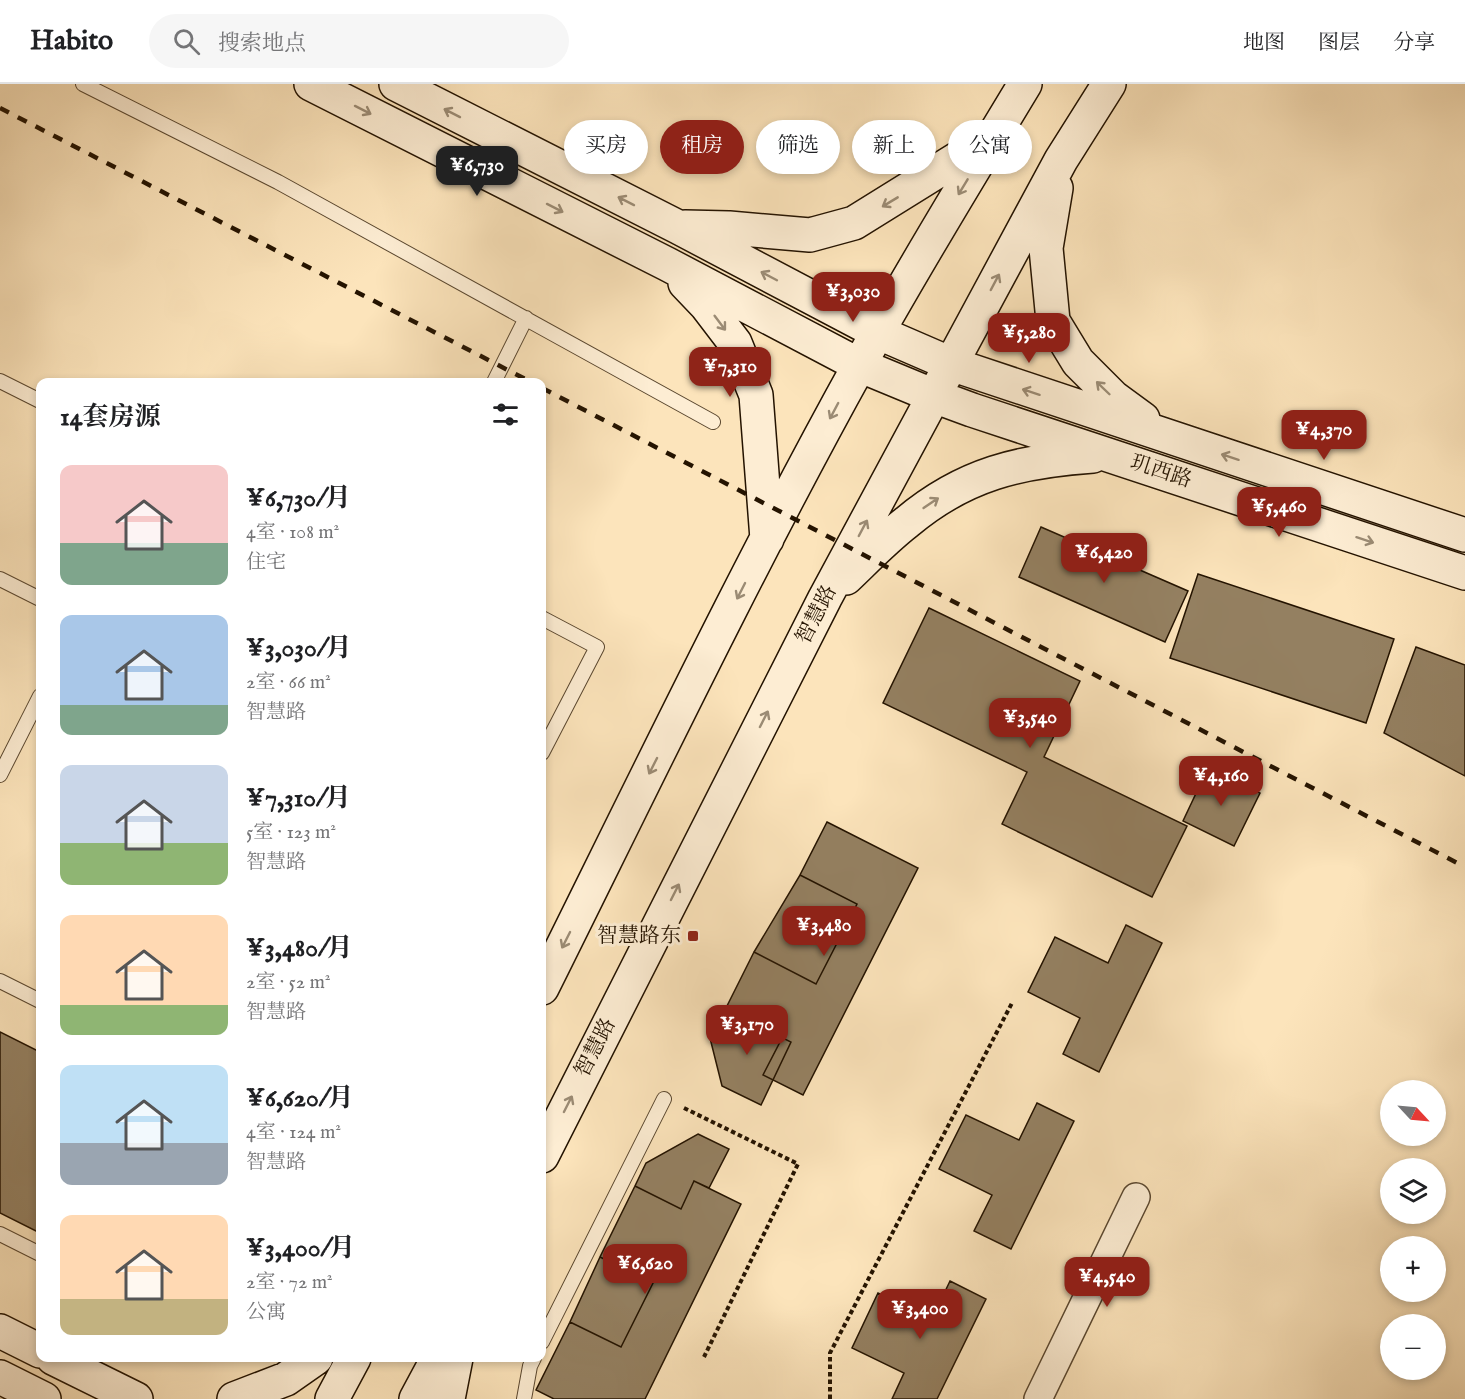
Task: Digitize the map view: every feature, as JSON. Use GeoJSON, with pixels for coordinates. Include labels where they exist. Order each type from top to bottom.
{"type":"FeatureCollection","features":[{"type":"Feature","properties":{"kind":"main road","name":"玑西路"},"geometry":{"type":"LineString","coordinates":[[310,84],[667,264],[859,365],[934,396],[1465,573]]}},
{"type":"Feature","properties":{"kind":"main road"},"geometry":{"type":"LineString","coordinates":[[396,84],[678,227],[877,332],[951,364],[1465,535]]}},
{"type":"Feature","properties":{"kind":"main road"},"geometry":{"type":"LineString","coordinates":[[1003,120],[1025,84]]}},
{"type":"Feature","properties":{"kind":"main road","name":"智慧路"},"geometry":{"type":"LineString","coordinates":[[546,1148],[825,598],[1061,160],[1109,84]]}},
{"type":"Feature","properties":{"kind":"main road"},"geometry":{"type":"LineString","coordinates":[[1061,160],[1046,248],[1053,321],[1078,362],[1113,397],[1166,436]]}},
{"type":"Feature","properties":{"kind":"main road"},"geometry":{"type":"LineString","coordinates":[[678,227],[729,228],[810,235],[854,223],[948,165]]}},
{"type":"Feature","properties":{"kind":"main road"},"geometry":{"type":"LineString","coordinates":[[546,980],[767,539],[877,332],[971,174]]}},
{"type":"Feature","properties":{"kind":"main road"},"geometry":{"type":"LineString","coordinates":[[667,264],[706,305],[735,343],[756,395],[767,539]]}},
{"type":"Feature","properties":{"kind":"main road"},"geometry":{"type":"LineString","coordinates":[[825,598],[906,522],[935,501],[969,482],[1007,468],[1051,459],[1110,455]]}},
{"type":"Feature","properties":{"kind":"main road"},"geometry":{"type":"LineString","coordinates":[[0,1331],[36,1349]]}},
{"type":"Feature","properties":{"kind":"main road"},"geometry":{"type":"LineString","coordinates":[[61,1362],[125,1393],[158,1399]]}},
{"type":"Feature","properties":{"kind":"main road"},"geometry":{"type":"LineString","coordinates":[[234,1399],[286,1379],[310,1362]]}},
{"type":"Feature","properties":{"kind":"main road"},"geometry":{"type":"LineString","coordinates":[[332,1399],[352,1362]]}},
{"type":"Feature","properties":{"kind":"main road"},"geometry":{"type":"LineString","coordinates":[[416,1399],[436,1362]]}},
{"type":"Feature","properties":{"kind":"main road"},"geometry":{"type":"LineString","coordinates":[[448,1399],[455,1362]]}},
{"type":"Feature","properties":{"kind":"main road"},"geometry":{"type":"LineString","coordinates":[[0,1377],[44,1399]]}},
{"type":"Feature","properties":{"kind":"street"},"geometry":{"type":"LineString","coordinates":[[1038,1399],[1136,1197]]}},
{"type":"Feature","properties":{"kind":"lane"},"geometry":{"type":"LineString","coordinates":[[83,84],[278,182],[713,422]]}},
{"type":"Feature","properties":{"kind":"lane"},"geometry":{"type":"LineString","coordinates":[[496,378],[526,318]]}},
{"type":"Feature","properties":{"kind":"lane"},"geometry":{"type":"LineString","coordinates":[[0,381],[36,399]]}},
{"type":"Feature","properties":{"kind":"lane"},"geometry":{"type":"LineString","coordinates":[[0,579],[36,597]]}},
{"type":"Feature","properties":{"kind":"lane"},"geometry":{"type":"LineString","coordinates":[[546,620],[597,647],[546,745]]}},
{"type":"Feature","properties":{"kind":"lane"},"geometry":{"type":"LineString","coordinates":[[0,775],[36,704]]}},
{"type":"Feature","properties":{"kind":"lane"},"geometry":{"type":"LineString","coordinates":[[0,981],[36,999]]}},
{"type":"Feature","properties":{"kind":"lane"},"geometry":{"type":"LineString","coordinates":[[546,1334],[664,1099]]}},
{"type":"Feature","properties":{"kind":"lane"},"geometry":{"type":"LineString","coordinates":[[0,1234],[36,1252]]}},
{"type":"Feature","properties":{"kind":"lane"},"geometry":{"type":"LineString","coordinates":[[524,1399],[532,1362]]}},
{"type":"Feature","properties":{"kind":"path"},"geometry":{"type":"LineString","coordinates":[[830,1399],[830,1353],[1012,1003]]}},
{"type":"Feature","properties":{"kind":"path"},"geometry":{"type":"LineString","coordinates":[[664,1099],[798,1164],[704,1357]]}},
{"type":"Feature","properties":{"kind":"building"},"geometry":{"type":"Polygon","coordinates":[[[1041,527],[1188,591],[1165,642],[1019,577],[1041,527]]]}},
{"type":"Feature","properties":{"kind":"building"},"geometry":{"type":"Polygon","coordinates":[[[1198,574],[1394,639],[1366,723],[1170,658],[1198,574]]]}},
{"type":"Feature","properties":{"kind":"building"},"geometry":{"type":"Polygon","coordinates":[[[929,608],[1080,681],[1044,757],[1187,826],[1152,897],[1002,824],[1027,772],[883,703],[929,608]]]}},
{"type":"Feature","properties":{"kind":"building"},"geometry":{"type":"Polygon","coordinates":[[[1416,647],[1465,665],[1465,776],[1384,733],[1416,647]]]}},
{"type":"Feature","properties":{"kind":"building"},"geometry":{"type":"Polygon","coordinates":[[[1208,768],[1260,793],[1234,846],[1183,821],[1208,768]]]}},
{"type":"Feature","properties":{"kind":"building"},"geometry":{"type":"Polygon","coordinates":[[[827,822],[918,868],[803,1095],[763,1075],[782,1038],[725,1010],[754,952],[816,984],[857,904],[800,875],[827,822]]]}},
{"type":"Feature","properties":{"kind":"building"},"geometry":{"type":"Polygon","coordinates":[[[800,875],[857,904],[816,984],[754,952],[800,875]]]}},
{"type":"Feature","properties":{"kind":"building"},"geometry":{"type":"Polygon","coordinates":[[[1126,925],[1162,943],[1099,1072],[1063,1054],[1080,1018],[1028,992],[1055,937],[1108,963],[1126,925]]]}},
{"type":"Feature","properties":{"kind":"building"},"geometry":{"type":"Polygon","coordinates":[[[725,1010],[791,1042],[761,1105],[722,1086],[710,1038],[725,1010]]]}},
{"type":"Feature","properties":{"kind":"building"},"geometry":{"type":"Polygon","coordinates":[[[0,1032],[36,1050],[36,1231],[0,1213],[0,1032]]]}},
{"type":"Feature","properties":{"kind":"building"},"geometry":{"type":"Polygon","coordinates":[[[1037,1103],[1074,1121],[1011,1249],[974,1231],[992,1195],[939,1169],[966,1115],[1019,1140],[1037,1103]]]}},
{"type":"Feature","properties":{"kind":"building"},"geometry":{"type":"Polygon","coordinates":[[[698,1134],[729,1149],[709,1188],[694,1181],[681,1209],[635,1186],[646,1163],[698,1134]]]}},
{"type":"Feature","properties":{"kind":"building"},"geometry":{"type":"Polygon","coordinates":[[[694,1181],[741,1204],[645,1399],[554,1399],[536,1390],[570,1322],[621,1347],[653,1283],[600,1257],[635,1186],[681,1209],[694,1181]]]}},
{"type":"Feature","properties":{"kind":"building"},"geometry":{"type":"Polygon","coordinates":[[[600,1257],[653,1283],[621,1347],[570,1322],[600,1257]]]}},
{"type":"Feature","properties":{"kind":"building"},"geometry":{"type":"Polygon","coordinates":[[[950,1281],[986,1299],[937,1399],[892,1399],[904,1373],[852,1348],[878,1293],[932,1319],[950,1281]]]}},
{"type":"Feature","properties":{"kind":"railway"},"geometry":{"type":"LineString","coordinates":[[0,108],[523,378]]}},
{"type":"Feature","properties":{"kind":"railway"},"geometry":{"type":"LineString","coordinates":[[546,390],[1465,867]]}},
{"type":"Feature","properties":{"kind":"place","name":"智慧路东"},"geometry":{"type":"Point","coordinates":[693,936]}}]}
